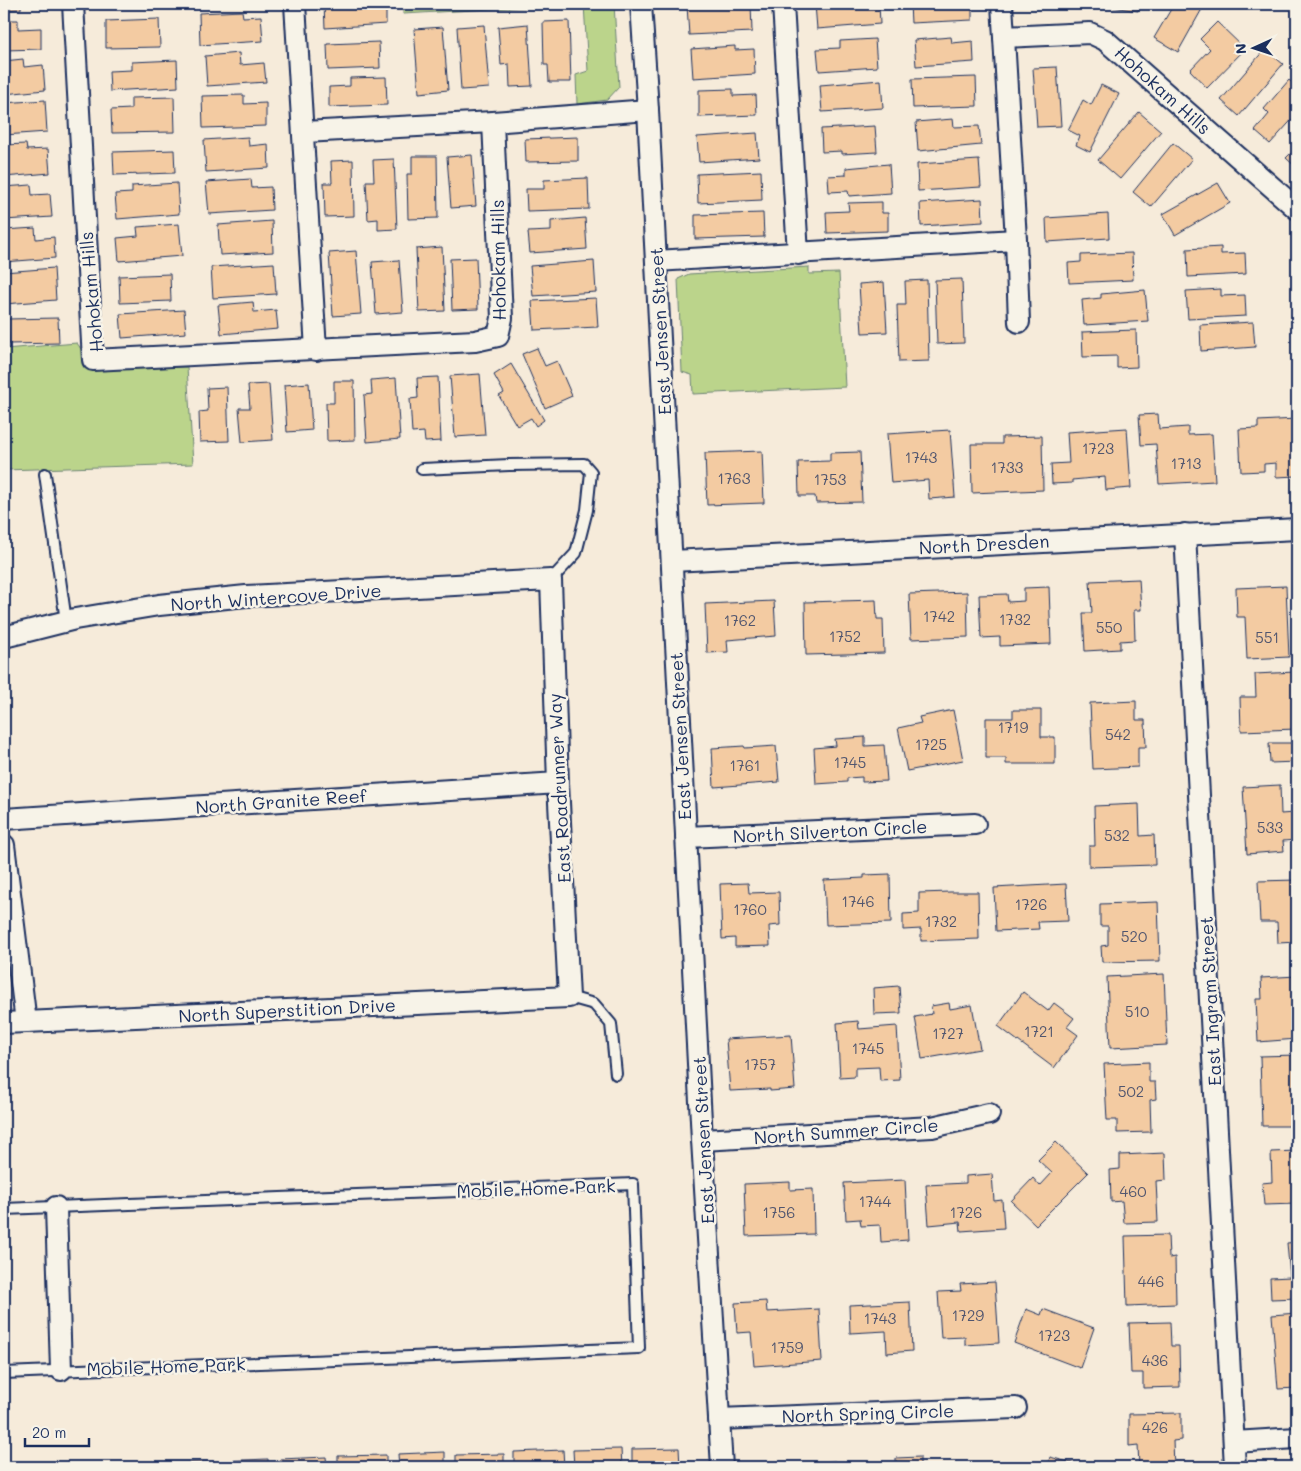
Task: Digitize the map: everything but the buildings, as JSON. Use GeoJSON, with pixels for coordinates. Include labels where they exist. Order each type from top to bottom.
{"type":"FeatureCollection","features":[{"type":"Feature","properties":{"kind":"street","name":"Hohokam Hills"},"geometry":{"type":"LineString","coordinates":[[73,4],[93,360],[475,341],[498,336],[502,318],[493,122]]}},
{"type":"Feature","properties":{"kind":"street"},"geometry":{"type":"LineString","coordinates":[[295,4],[316,350]]}},
{"type":"Feature","properties":{"kind":"street","name":"East Jensen Street"},"geometry":{"type":"LineString","coordinates":[[641,4],[702,1140],[722,1467]]}},
{"type":"Feature","properties":{"kind":"street"},"geometry":{"type":"LineString","coordinates":[[783,4],[798,254]]}},
{"type":"Feature","properties":{"kind":"street"},"geometry":{"type":"LineString","coordinates":[[1002,4],[1019,322]]}},
{"type":"Feature","properties":{"kind":"street","name":"Hohokam Hills"},"geometry":{"type":"LineString","coordinates":[[1004,37],[1090,33],[1105,40],[1297,209]]}},
{"type":"Feature","properties":{"kind":"street"},"geometry":{"type":"LineString","coordinates":[[304,132],[493,122],[648,110]]}},
{"type":"Feature","properties":{"kind":"street"},"geometry":{"type":"LineString","coordinates":[[656,261],[1016,240]]}},
{"type":"Feature","properties":{"kind":"street","name":"North Dresden"},"geometry":{"type":"LineString","coordinates":[[672,561],[1297,528]]}},
{"type":"Feature","properties":{"kind":"street","name":"East Ingram Street"},"geometry":{"type":"LineString","coordinates":[[1185,534],[1235,1467]]}},
{"type":"Feature","properties":{"kind":"street","name":"North Wintercove Drive"},"geometry":{"type":"LineString","coordinates":[[4,637],[66,622],[159,605],[246,596],[551,580]]}},
{"type":"Feature","properties":{"kind":"street","name":"East Roadrunner Way"},"geometry":{"type":"LineString","coordinates":[[551,580],[558,783],[569,997]]}},
{"type":"Feature","properties":{"kind":"street","name":"North Granite Reef"},"geometry":{"type":"LineString","coordinates":[[4,819],[558,783]]}},
{"type":"Feature","properties":{"kind":"street","name":"North Silverton Circle"},"geometry":{"type":"LineString","coordinates":[[686,837],[975,824]]}},
{"type":"Feature","properties":{"kind":"street"},"geometry":{"type":"LineString","coordinates":[[4,845],[26,1022]]}},
{"type":"Feature","properties":{"kind":"street","name":"North Superstition Drive"},"geometry":{"type":"LineString","coordinates":[[4,1023],[569,997]]}},
{"type":"Feature","properties":{"kind":"street","name":"North Summer Circle"},"geometry":{"type":"LineString","coordinates":[[702,1140],[932,1127],[989,1114]]}},
{"type":"Feature","properties":{"kind":"street","name":"Mobile Home Park"},"geometry":{"type":"LineString","coordinates":[[56,1207],[61,1370]]}},
{"type":"Feature","properties":{"kind":"street","name":"North Spring Circle"},"geometry":{"type":"LineString","coordinates":[[719,1419],[1016,1408]]}},
{"type":"Feature","properties":{"kind":"street"},"geometry":{"type":"LineString","coordinates":[[1234,1442],[1297,1438]]}},
{"type":"Feature","properties":{"kind":"lane"},"geometry":{"type":"LineString","coordinates":[[422,469],[584,464],[591,472],[587,510],[576,553],[551,580]]}},
{"type":"Feature","properties":{"kind":"lane"},"geometry":{"type":"LineString","coordinates":[[45,474],[66,622]]}},
{"type":"Feature","properties":{"kind":"lane"},"geometry":{"type":"LineString","coordinates":[[569,997],[594,1004],[612,1024],[616,1074]]}},
{"type":"Feature","properties":{"kind":"lane","name":"Mobile Home Park"},"geometry":{"type":"LineString","coordinates":[[4,1209],[634,1184],[639,1348],[4,1373]]}},
{"type":"Feature","properties":{"kind":"green space"},"geometry":{"type":"Polygon","coordinates":[[[403,4],[579,4],[403,14],[403,4]]]}},
{"type":"Feature","properties":{"kind":"green space"},"geometry":{"type":"Polygon","coordinates":[[[584,4],[614,4],[619,87],[607,100],[577,104],[576,75],[588,71],[584,4]]]}},
{"type":"Feature","properties":{"kind":"green space"},"geometry":{"type":"Polygon","coordinates":[[[809,267],[809,274],[839,273],[845,387],[693,394],[692,375],[682,372],[678,279],[689,274],[809,267]]]}},
{"type":"Feature","properties":{"kind":"green space"},"geometry":{"type":"Polygon","coordinates":[[[77,343],[87,358],[102,369],[187,367],[193,464],[4,470],[4,349],[77,343]]]}}]}
